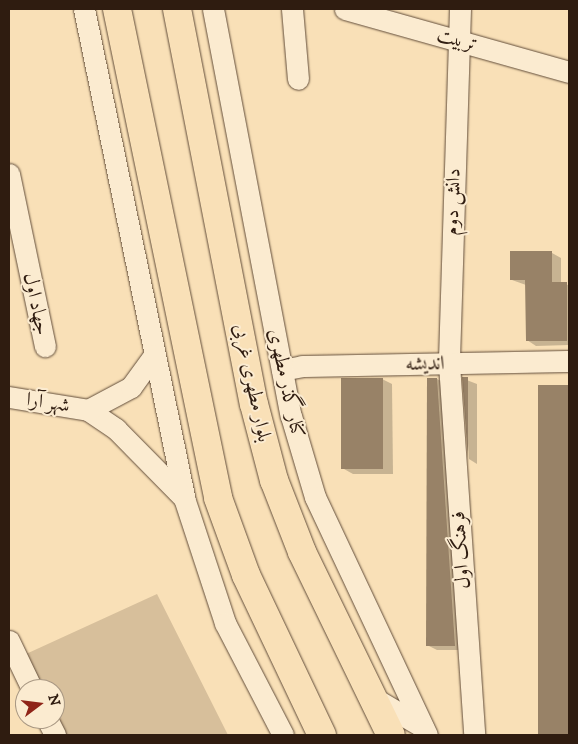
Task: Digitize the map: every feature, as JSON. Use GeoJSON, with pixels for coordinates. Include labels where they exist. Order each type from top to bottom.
{"type":"FeatureCollection","features":[{"type":"Feature","properties":{"kind":"main road"},"geometry":{"type":"LineString","coordinates":[[117,9],[218,498],[253,592],[322,735]]}},
{"type":"Feature","properties":{"kind":"main road","name":"بلوار مطهری غربی"},"geometry":{"type":"LineString","coordinates":[[177,9],[254,404],[274,480],[302,552],[391,735]]}},
{"type":"Feature","properties":{"kind":"street"},"geometry":{"type":"LineString","coordinates":[[84,9],[184,498],[226,623],[283,735]]}},
{"type":"Feature","properties":{"kind":"street","name":"کنار گذر مطهری"},"geometry":{"type":"LineString","coordinates":[[214,9],[282,370],[315,498],[425,731]]}},
{"type":"Feature","properties":{"kind":"street"},"geometry":{"type":"LineString","coordinates":[[292,9],[298,79]]}},
{"type":"Feature","properties":{"kind":"street","name":"تربیت"},"geometry":{"type":"LineString","coordinates":[[345,9],[569,72]]}},
{"type":"Feature","properties":{"kind":"street","name":"دانش دوم"},"geometry":{"type":"LineString","coordinates":[[449,364],[460,9]]}},
{"type":"Feature","properties":{"kind":"street","name":"جهاد اول"},"geometry":{"type":"LineString","coordinates":[[9,174],[45,346]]}},
{"type":"Feature","properties":{"kind":"street"},"geometry":{"type":"LineString","coordinates":[[154,355],[131,387],[88,410],[116,429],[184,498]]}},
{"type":"Feature","properties":{"kind":"street","name":"اندیشه"},"geometry":{"type":"LineString","coordinates":[[282,370],[302,366],[569,362]]}},
{"type":"Feature","properties":{"kind":"street","name":"فرهنگ اول"},"geometry":{"type":"LineString","coordinates":[[449,364],[474,735]]}},
{"type":"Feature","properties":{"kind":"street","name":"شهر آرا"},"geometry":{"type":"LineString","coordinates":[[9,397],[88,410]]}},
{"type":"Feature","properties":{"kind":"street"},"geometry":{"type":"LineString","coordinates":[[9,641],[27,679]]}},
{"type":"Feature","properties":{"kind":"street"},"geometry":{"type":"LineString","coordinates":[[372,697],[425,731]]}},
{"type":"Feature","properties":{"kind":"shaded area"},"geometry":{"type":"Polygon","coordinates":[[[157,594],[228,735],[66,735],[63,729],[65,729],[65,679],[39,679],[26,654],[157,594]]]}},
{"type":"Feature","properties":{"kind":"building"},"geometry":{"type":"Polygon","coordinates":[[[510,251],[552,251],[552,282],[567,282],[567,341],[526,341],[525,280],[510,280],[510,251]]]}},
{"type":"Feature","properties":{"kind":"building"},"geometry":{"type":"Polygon","coordinates":[[[462,377],[468,377],[468,460],[462,377]]]}},
{"type":"Feature","properties":{"kind":"building"},"geometry":{"type":"Polygon","coordinates":[[[341,378],[383,378],[383,469],[341,469],[341,378]]]}},
{"type":"Feature","properties":{"kind":"building"},"geometry":{"type":"Polygon","coordinates":[[[427,378],[437,378],[455,646],[426,646],[427,378]]]}},
{"type":"Feature","properties":{"kind":"building"},"geometry":{"type":"Polygon","coordinates":[[[538,385],[569,385],[569,735],[538,735],[538,385]]]}}]}
